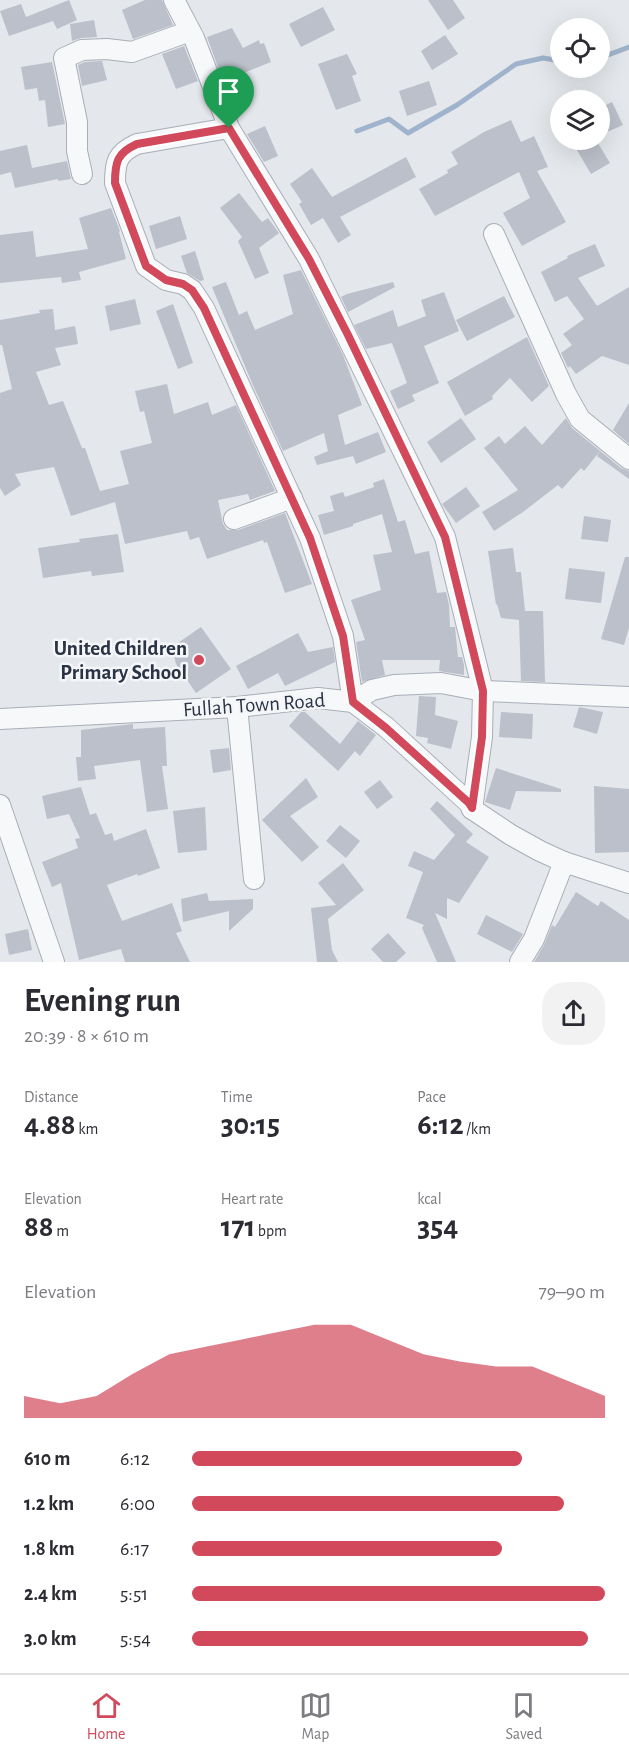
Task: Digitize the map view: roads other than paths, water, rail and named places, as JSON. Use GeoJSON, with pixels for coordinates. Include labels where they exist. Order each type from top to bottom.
{"type":"FeatureCollection","features":[{"type":"Feature","properties":{"kind":"street"},"geometry":{"type":"LineString","coordinates":[[174,0],[190,31],[229,128],[309,259],[445,537],[483,691],[482,737],[472,808]]}},
{"type":"Feature","properties":{"kind":"street"},"geometry":{"type":"LineString","coordinates":[[82,174],[77,151],[77,122],[64,58],[82,50],[107,49],[132,52],[190,31]]}},
{"type":"Feature","properties":{"kind":"street"},"geometry":{"type":"LineString","coordinates":[[229,128],[137,144],[128,148],[121,154],[115,169],[115,183],[146,266],[166,280],[183,284],[192,290],[204,308],[292,498],[310,538],[343,636],[353,702],[372,690],[394,685],[441,683],[483,691],[629,697]]}},
{"type":"Feature","properties":{"kind":"street"},"geometry":{"type":"LineString","coordinates":[[495,234],[566,394],[580,418],[629,459]]}},
{"type":"Feature","properties":{"kind":"street"},"geometry":{"type":"LineString","coordinates":[[234,519],[292,498]]}},
{"type":"Feature","properties":{"kind":"street","name":"Fullah Town Road"},"geometry":{"type":"LineString","coordinates":[[0,719],[237,707],[318,698],[353,702],[386,728],[472,808],[511,835],[564,862],[629,883]]}},
{"type":"Feature","properties":{"kind":"street"},"geometry":{"type":"LineString","coordinates":[[237,707],[254,879]]}},
{"type":"Feature","properties":{"kind":"street"},"geometry":{"type":"LineString","coordinates":[[0,805],[54,962]]}},
{"type":"Feature","properties":{"kind":"street"},"geometry":{"type":"LineString","coordinates":[[520,962],[534,939],[564,862]]}},
{"type":"Feature","properties":{"kind":"waterway"},"geometry":{"type":"LineString","coordinates":[[610,54],[629,47]]}},
{"type":"Feature","properties":{"kind":"waterway"},"geometry":{"type":"LineString","coordinates":[[357,131],[389,119],[408,133],[457,105],[516,64],[543,58],[550,59]]}},
{"type":"Feature","properties":{"kind":"place","name":"United Children Primary School"},"geometry":{"type":"Point","coordinates":[199,660]}}]}
